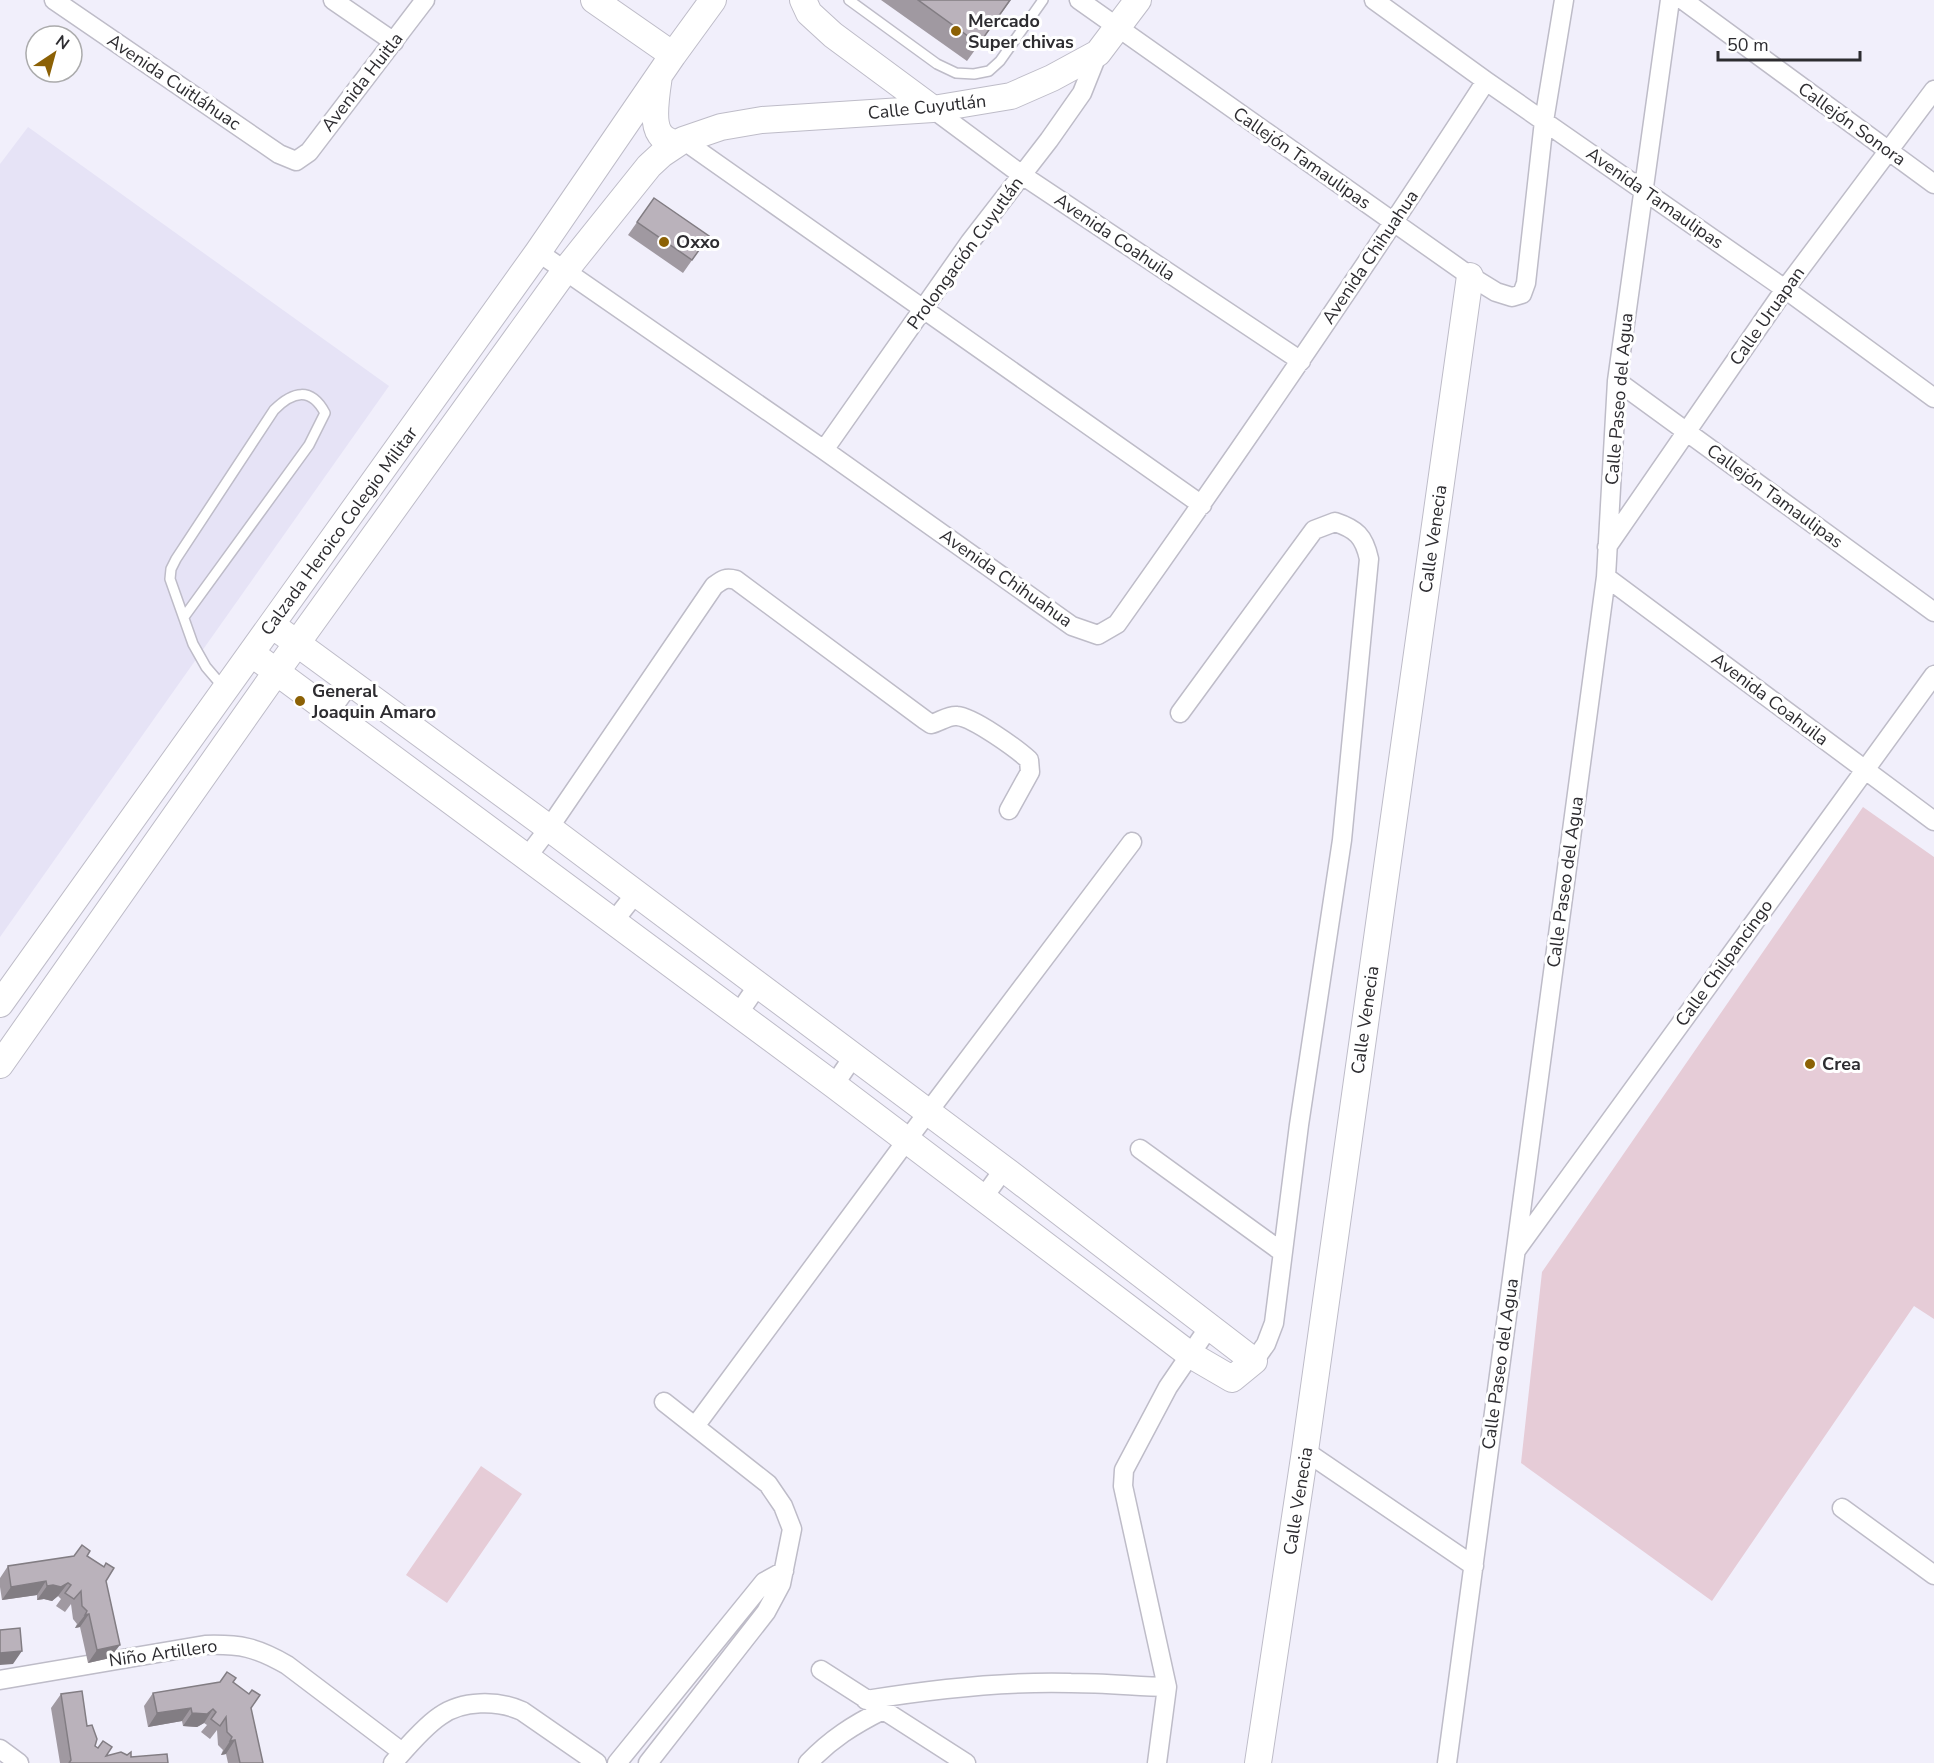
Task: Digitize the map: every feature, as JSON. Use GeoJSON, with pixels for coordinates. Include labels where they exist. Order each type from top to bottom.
{"type":"FeatureCollection","features":[{"type":"Feature","properties":{"kind":"street","name":"Avenida Cuitláhuac"},"geometry":{"type":"LineString","coordinates":[[54,0],[279,154],[297,161]]}},
{"type":"Feature","properties":{"kind":"street"},"geometry":{"type":"LineString","coordinates":[[333,0],[394,42]]}},
{"type":"Feature","properties":{"kind":"street","name":"Avenida Huitla"},"geometry":{"type":"LineString","coordinates":[[297,161],[309,152],[425,0]]}},
{"type":"Feature","properties":{"kind":"street"},"geometry":{"type":"LineString","coordinates":[[594,0],[666,65],[656,95],[656,124],[659,134],[667,141],[680,142],[1202,505]]}},
{"type":"Feature","properties":{"kind":"street","name":"Calzada Heroico Colegio Militar"},"geometry":{"type":"LineString","coordinates":[[3,995],[226,690],[538,252],[713,0]]}},
{"type":"Feature","properties":{"kind":"street"},"geometry":{"type":"LineString","coordinates":[[803,0],[809,13],[833,35],[933,110]]}},
{"type":"Feature","properties":{"kind":"street","name":"Callejón Tamaulipas"},"geometry":{"type":"LineString","coordinates":[[1079,0],[1470,276],[1512,297],[1522,294],[1526,283],[1544,122],[1564,0]]}},
{"type":"Feature","properties":{"kind":"street","name":"Calle Cuyutlán"},"geometry":{"type":"LineString","coordinates":[[680,142],[721,127],[762,120],[933,110],[1011,96],[1052,78],[1098,53],[1137,0]]}},
{"type":"Feature","properties":{"kind":"street","name":"Avenida Tamaulipas"},"geometry":{"type":"LineString","coordinates":[[1374,0],[1544,122],[1643,188],[1934,398]]}},
{"type":"Feature","properties":{"kind":"street","name":"Calle Paseo del Agua"},"geometry":{"type":"LineString","coordinates":[[1447,1763],[1606,577],[1617,381],[1670,0]]}},
{"type":"Feature","properties":{"kind":"street","name":"Callejón Sonora"},"geometry":{"type":"LineString","coordinates":[[1683,0],[1934,184]]}},
{"type":"Feature","properties":{"kind":"street","name":"Prolongación Cuyutlán"},"geometry":{"type":"LineString","coordinates":[[824,450],[970,242],[1082,93],[1098,53]]}},
{"type":"Feature","properties":{"kind":"street","name":"Avenida Chihuahua"},"geometry":{"type":"LineString","coordinates":[[538,252],[824,450],[1072,626],[1098,634],[1117,624],[1202,505],[1394,223],[1486,81]]}},
{"type":"Feature","properties":{"kind":"street","name":"Calle Uruapan"},"geometry":{"type":"LineString","coordinates":[[1607,547],[1785,289],[1934,90]]}},
{"type":"Feature","properties":{"kind":"street","name":"Avenida Coahuila"},"geometry":{"type":"LineString","coordinates":[[933,110],[1022,175],[1301,361]]}},
{"type":"Feature","properties":{"kind":"street","name":"Calzada Heroico Colegio Militar"},"geometry":{"type":"LineString","coordinates":[[0,1065],[277,671],[564,272],[649,166],[680,142]]}},
{"type":"Feature","properties":{"kind":"street","name":"Calle Venecia"},"geometry":{"type":"LineString","coordinates":[[1257,1763],[1305,1451],[1470,276]]}},
{"type":"Feature","properties":{"kind":"street","name":"Callejón Tamaulipas"},"geometry":{"type":"LineString","coordinates":[[1617,381],[1934,612]]}},
{"type":"Feature","properties":{"kind":"street"},"geometry":{"type":"LineString","coordinates":[[251,653],[528,856],[1190,1354],[1232,1379],[1254,1361],[1266,1344],[1274,1323],[1282,1252],[1342,840],[1369,559],[1366,544],[1352,528],[1335,522],[1314,530],[1180,713]]}},
{"type":"Feature","properties":{"kind":"street","name":"Avenida Coahuila"},"geometry":{"type":"LineString","coordinates":[[1606,577],[1934,821]]}},
{"type":"Feature","properties":{"kind":"street"},"geometry":{"type":"LineString","coordinates":[[528,856],[714,586],[722,579],[728,578],[736,580],[931,724],[948,717],[958,716],[969,719],[1020,752],[1029,760],[1029,772],[1009,810]]}},
{"type":"Feature","properties":{"kind":"street"},"geometry":{"type":"LineString","coordinates":[[272,625],[549,828],[1004,1169],[1254,1361]]}},
{"type":"Feature","properties":{"kind":"street","name":"Calle Chilpancingo"},"geometry":{"type":"LineString","coordinates":[[1515,1252],[1934,675]]}},
{"type":"Feature","properties":{"kind":"street"},"geometry":{"type":"LineString","coordinates":[[331,710],[351,682]]}},
{"type":"Feature","properties":{"kind":"street"},"geometry":{"type":"LineString","coordinates":[[696,1425],[927,1113],[1132,842]]}},
{"type":"Feature","properties":{"kind":"street"},"geometry":{"type":"LineString","coordinates":[[614,921],[636,894]]}},
{"type":"Feature","properties":{"kind":"street"},"geometry":{"type":"LineString","coordinates":[[738,1014],[758,985]]}},
{"type":"Feature","properties":{"kind":"street"},"geometry":{"type":"LineString","coordinates":[[3,995],[37,1013]]}},
{"type":"Feature","properties":{"kind":"street"},"geometry":{"type":"LineString","coordinates":[[834,1085],[854,1057]]}},
{"type":"Feature","properties":{"kind":"street"},"geometry":{"type":"LineString","coordinates":[[1140,1149],[1282,1252]]}},
{"type":"Feature","properties":{"kind":"street"},"geometry":{"type":"LineString","coordinates":[[983,1198],[1004,1169]]}},
{"type":"Feature","properties":{"kind":"street"},"geometry":{"type":"LineString","coordinates":[[1157,1763],[1167,1687],[1123,1486],[1124,1470],[1168,1387],[1209,1327]]}},
{"type":"Feature","properties":{"kind":"street"},"geometry":{"type":"LineString","coordinates":[[648,1763],[766,1612],[781,1584],[792,1529],[783,1506],[768,1484],[664,1402]]}},
{"type":"Feature","properties":{"kind":"street"},"geometry":{"type":"LineString","coordinates":[[1305,1451],[1473,1566]]}},
{"type":"Feature","properties":{"kind":"street"},"geometry":{"type":"LineString","coordinates":[[1842,1508],[1934,1575]]}},
{"type":"Feature","properties":{"kind":"street"},"geometry":{"type":"LineString","coordinates":[[617,1763],[756,1591],[771,1576],[784,1570]]}},
{"type":"Feature","properties":{"kind":"street","name":"Niño Artillero"},"geometry":{"type":"LineString","coordinates":[[0,1680],[205,1645],[235,1644],[261,1651],[287,1665],[397,1758]]}},
{"type":"Feature","properties":{"kind":"street"},"geometry":{"type":"LineString","coordinates":[[820,1670],[966,1763]]}},
{"type":"Feature","properties":{"kind":"street"},"geometry":{"type":"LineString","coordinates":[[866,1700],[930,1689],[996,1684],[1069,1683],[1167,1687]]}},
{"type":"Feature","properties":{"kind":"street"},"geometry":{"type":"LineString","coordinates":[[397,1758],[440,1715],[469,1705],[484,1703],[508,1705],[522,1711],[597,1763]]}},
{"type":"Feature","properties":{"kind":"street"},"geometry":{"type":"LineString","coordinates":[[808,1763],[825,1745],[853,1725],[883,1710]]}},
{"type":"Feature","properties":{"kind":"street"},"geometry":{"type":"LineString","coordinates":[[0,1749],[19,1763]]}},
{"type":"Feature","properties":{"kind":"lane"},"geometry":{"type":"LineString","coordinates":[[849,0],[937,64],[956,73],[974,74],[989,71],[1000,61],[1043,0]]}},
{"type":"Feature","properties":{"kind":"lane"},"geometry":{"type":"LineString","coordinates":[[184,617],[309,445],[326,413],[319,401],[301,394],[287,397],[274,410],[171,569],[170,579],[184,617],[194,644],[206,667],[226,690]]}},
{"type":"Feature","properties":{"kind":"shaded area"},"geometry":{"type":"Polygon","coordinates":[[[28,127],[389,386],[0,937],[0,164],[28,127]]]}},
{"type":"Feature","properties":{"kind":"shaded area","name":"Crea"},"geometry":{"type":"Polygon","coordinates":[[[1863,807],[1934,857],[1934,1319],[1914,1306],[1712,1601],[1521,1463],[1542,1272],[1863,807]]]}},
{"type":"Feature","properties":{"kind":"shaded area"},"geometry":{"type":"Polygon","coordinates":[[[481,1466],[522,1494],[447,1603],[406,1575],[481,1466]]]}},
{"type":"Feature","properties":{"kind":"building"},"geometry":{"type":"Polygon","coordinates":[[[918,0],[1010,0],[979,44],[918,0]]]}},
{"type":"Feature","properties":{"kind":"building"},"geometry":{"type":"Polygon","coordinates":[[[654,198],[709,236],[692,260],[637,222],[654,198]]]}},
{"type":"Feature","properties":{"kind":"building"},"geometry":{"type":"Polygon","coordinates":[[[82,1545],[90,1551],[87,1556],[104,1567],[106,1563],[114,1568],[106,1581],[120,1645],[97,1650],[89,1614],[85,1615],[87,1611],[82,1606],[81,1591],[74,1599],[65,1593],[71,1585],[68,1583],[61,1587],[47,1586],[46,1581],[11,1587],[8,1566],[74,1556],[82,1545]]]}},
{"type":"Feature","properties":{"kind":"building"},"geometry":{"type":"Polygon","coordinates":[[[20,1628],[22,1651],[0,1653],[0,1630],[20,1628]]]}},
{"type":"Feature","properties":{"kind":"building"},"geometry":{"type":"Polygon","coordinates":[[[227,1672],[236,1678],[233,1682],[249,1694],[252,1690],[260,1695],[251,1708],[263,1763],[240,1763],[235,1740],[230,1741],[232,1737],[227,1732],[226,1717],[220,1726],[211,1719],[216,1712],[213,1709],[207,1714],[192,1713],[191,1708],[157,1713],[153,1693],[220,1682],[227,1672]]]}},
{"type":"Feature","properties":{"kind":"building"},"geometry":{"type":"Polygon","coordinates":[[[82,1691],[87,1726],[92,1725],[97,1739],[95,1746],[98,1748],[103,1741],[112,1747],[106,1756],[121,1752],[127,1755],[131,1752],[131,1757],[167,1754],[168,1763],[69,1763],[71,1760],[61,1694],[82,1691]]]}},
{"type":"Feature","properties":{"kind":"place","name":"Mercado Super chivas"},"geometry":{"type":"Point","coordinates":[956,31]}},
{"type":"Feature","properties":{"kind":"place","name":"Oxxo"},"geometry":{"type":"Point","coordinates":[664,242]}},
{"type":"Feature","properties":{"kind":"place","name":"General Joaquin Amaro"},"geometry":{"type":"Point","coordinates":[300,701]}},
{"type":"Feature","properties":{"kind":"place","name":"Crea"},"geometry":{"type":"Point","coordinates":[1810,1064]}}]}
